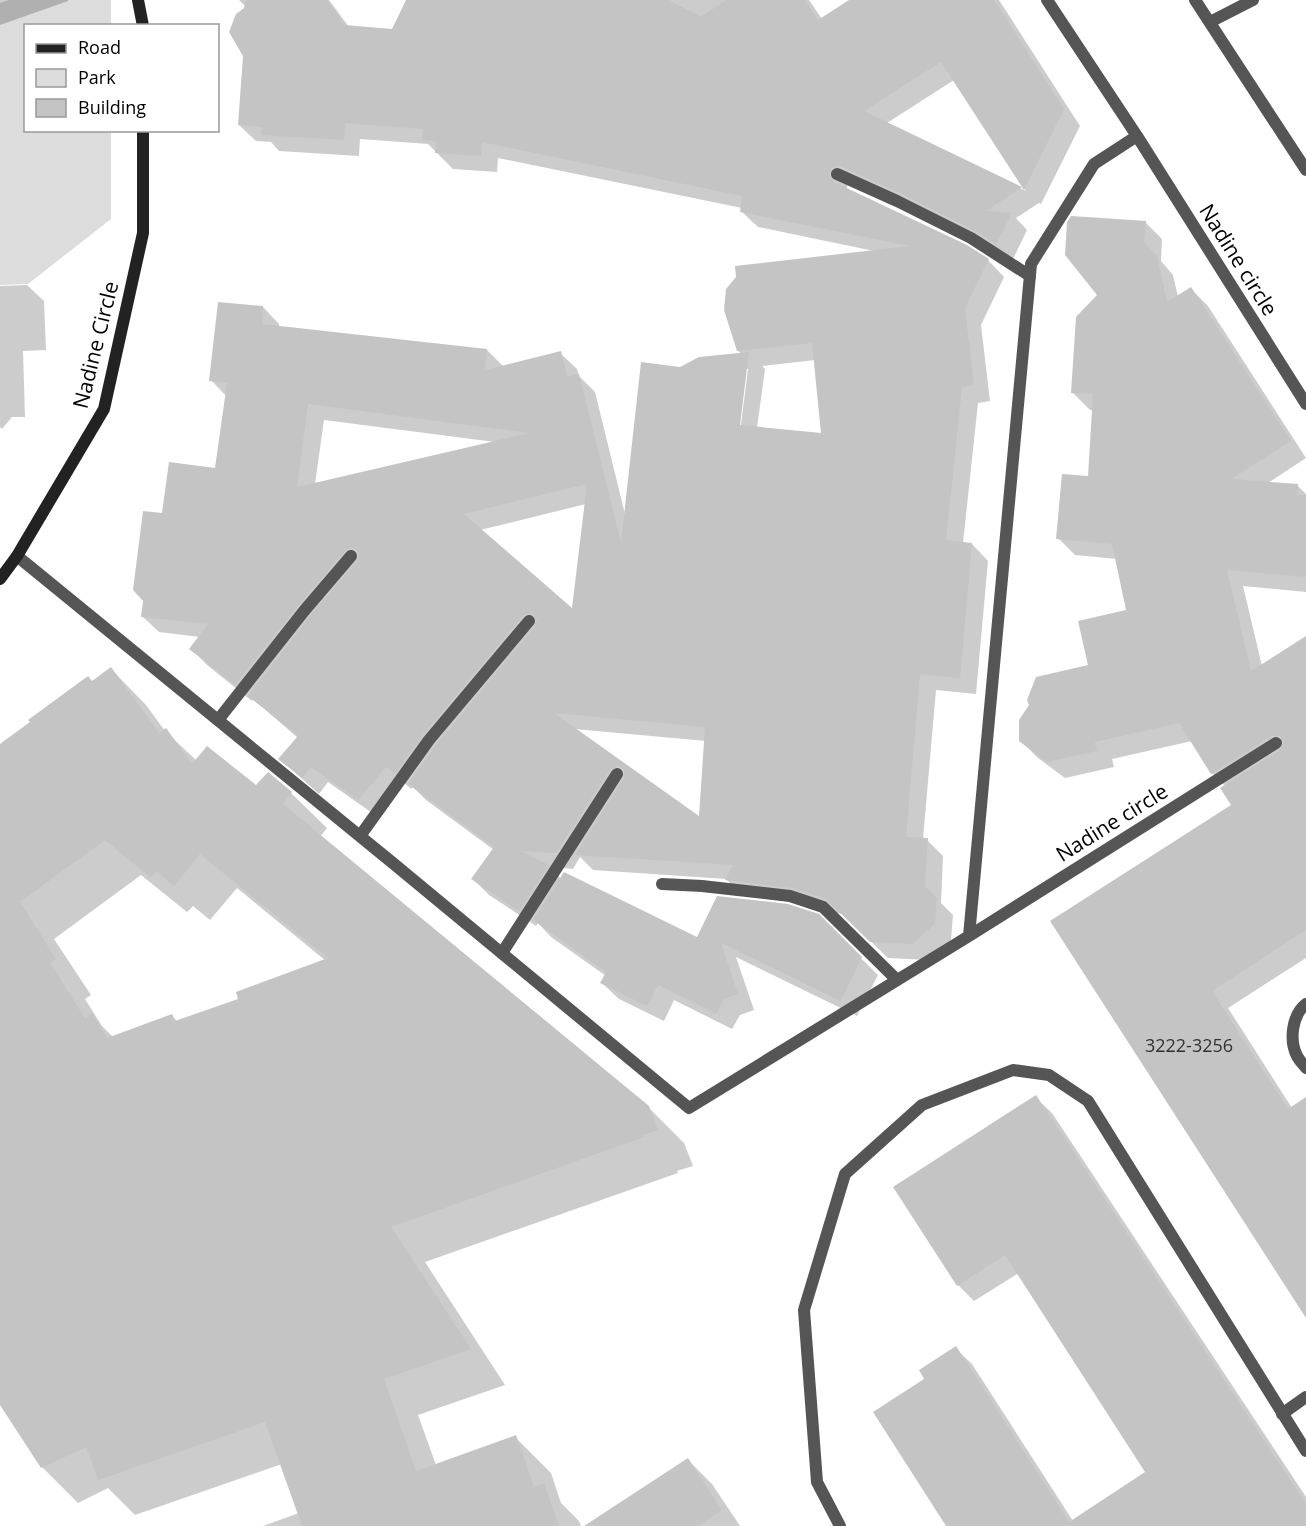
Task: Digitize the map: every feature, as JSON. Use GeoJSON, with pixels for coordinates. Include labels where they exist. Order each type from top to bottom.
{"type":"FeatureCollection","features":[{"type":"Feature","properties":{"kind":"street"},"geometry":{"type":"LineString","coordinates":[[138,0],[143,24]]}},
{"type":"Feature","properties":{"kind":"street","name":"Nadine circle"},"geometry":{"type":"LineString","coordinates":[[1047,0],[1137,136],[1306,404]]}},
{"type":"Feature","properties":{"kind":"street"},"geometry":{"type":"LineString","coordinates":[[1195,0],[1306,170]]}},
{"type":"Feature","properties":{"kind":"street"},"geometry":{"type":"LineString","coordinates":[[1210,22],[1253,0]]}},
{"type":"Feature","properties":{"kind":"street","name":"Nadine Circle"},"geometry":{"type":"LineString","coordinates":[[0,579],[17,556],[104,410],[144,233],[143,132]]}},
{"type":"Feature","properties":{"kind":"street"},"geometry":{"type":"LineString","coordinates":[[969,936],[1031,264],[1094,164],[1137,136]]}},
{"type":"Feature","properties":{"kind":"street"},"geometry":{"type":"LineString","coordinates":[[837,174],[971,238],[1030,276]]}},
{"type":"Feature","properties":{"kind":"street"},"geometry":{"type":"LineString","coordinates":[[17,556],[502,953],[617,774]]}},
{"type":"Feature","properties":{"kind":"street"},"geometry":{"type":"LineString","coordinates":[[218,720],[304,611],[351,556]]}},
{"type":"Feature","properties":{"kind":"street"},"geometry":{"type":"LineString","coordinates":[[360,836],[429,740],[528,621]]}},
{"type":"Feature","properties":{"kind":"street","name":"Nadine circle"},"geometry":{"type":"LineString","coordinates":[[502,953],[689,1108],[1276,743]]}},
{"type":"Feature","properties":{"kind":"street"},"geometry":{"type":"LineString","coordinates":[[662,884],[790,896],[823,907],[897,980]]}},
{"type":"Feature","properties":{"kind":"street"},"geometry":{"type":"LineString","coordinates":[[1306,1004],[1300,1008],[1292,1031],[1296,1055],[1306,1068]]}},
{"type":"Feature","properties":{"kind":"street"},"geometry":{"type":"LineString","coordinates":[[840,1526],[818,1482],[804,1310],[845,1174],[922,1105],[1012,1070],[1049,1075],[1088,1101],[1306,1451]]}},
{"type":"Feature","properties":{"kind":"street"},"geometry":{"type":"LineString","coordinates":[[1282,1414],[1306,1397]]}},
{"type":"Feature","properties":{"kind":"green space"},"geometry":{"type":"Polygon","coordinates":[[[9,0],[111,0],[111,24],[24,24],[24,132],[111,132],[111,219],[28,284],[0,285],[0,3],[9,0]]]}},
{"type":"Feature","properties":{"kind":"building"},"geometry":{"type":"Polygon","coordinates":[[[246,0],[327,0],[345,25],[392,29],[406,0],[669,0],[701,17],[726,0],[805,0],[818,20],[849,0],[994,0],[1064,109],[1024,190],[1022,187],[986,211],[1012,213],[996,244],[900,193],[840,166],[833,167],[829,174],[834,182],[967,245],[989,259],[965,308],[974,385],[962,387],[946,540],[972,543],[960,678],[920,674],[906,837],[928,838],[925,886],[937,898],[935,924],[912,944],[870,942],[826,899],[791,888],[725,880],[733,865],[575,855],[624,778],[624,770],[618,766],[610,770],[556,853],[521,851],[549,865],[519,911],[471,879],[494,847],[408,784],[436,745],[535,626],[537,619],[531,613],[523,616],[423,735],[395,774],[386,767],[358,800],[311,767],[302,778],[278,759],[298,736],[248,696],[310,616],[357,561],[359,554],[356,549],[349,548],[345,551],[235,685],[189,649],[208,624],[141,617],[143,601],[133,590],[143,511],[162,513],[169,462],[215,468],[227,383],[209,381],[218,302],[263,306],[262,324],[487,349],[485,370],[561,351],[567,377],[579,374],[621,543],[641,362],[680,367],[699,357],[749,352],[740,425],[821,433],[812,343],[737,351],[724,310],[726,289],[736,277],[735,266],[910,246],[740,212],[742,196],[482,142],[481,156],[435,153],[436,141],[422,140],[423,129],[345,123],[344,140],[261,135],[262,127],[238,125],[243,56],[229,32],[236,14],[244,8],[246,0]],[[941,62],[864,111],[1022,187],[941,62]],[[308,404],[297,487],[529,433],[308,404]],[[587,484],[464,514],[572,608],[587,484]],[[554,713],[699,816],[705,727],[554,713]]]}},
{"type":"Feature","properties":{"kind":"building"},"geometry":{"type":"Polygon","coordinates":[[[1071,216],[1146,221],[1144,242],[1157,256],[1167,302],[1191,287],[1291,441],[1231,479],[1298,484],[1297,495],[1306,495],[1306,577],[1227,570],[1251,671],[1306,636],[1306,930],[1212,991],[1288,1109],[1306,1097],[1306,1318],[1050,921],[1231,805],[1220,788],[1280,750],[1284,743],[1280,736],[1272,736],[1211,774],[1179,723],[1095,742],[1097,751],[1047,762],[1019,741],[1019,720],[1029,705],[1027,700],[1036,677],[1088,665],[1078,621],[1126,610],[1112,544],[1056,539],[1062,474],[1088,476],[1093,394],[1071,393],[1076,317],[1097,295],[1065,255],[1067,222],[1071,216]]]}},
{"type":"Feature","properties":{"kind":"building"},"geometry":{"type":"Polygon","coordinates":[[[111,667],[159,733],[166,728],[192,764],[207,746],[256,785],[268,772],[292,792],[283,804],[649,1106],[658,1130],[642,1135],[644,1137],[391,1227],[471,1349],[384,1379],[416,1471],[516,1435],[534,1487],[544,1483],[559,1526],[302,1526],[265,1422],[98,1480],[86,1447],[41,1468],[0,1405],[0,744],[30,722],[28,720],[88,676],[92,681],[111,667]],[[105,840],[20,902],[56,959],[50,963],[85,1018],[92,1013],[107,1038],[172,1014],[175,1021],[238,999],[236,992],[328,958],[200,854],[174,886],[156,871],[151,878],[105,840]]]}},
{"type":"Feature","properties":{"kind":"building"},"geometry":{"type":"Polygon","coordinates":[[[564,872],[697,937],[717,896],[788,904],[819,914],[862,957],[841,1001],[721,943],[738,994],[724,999],[716,1014],[658,985],[647,1006],[600,983],[606,972],[533,920],[564,872]]]}},
{"type":"Feature","properties":{"kind":"building"},"geometry":{"type":"Polygon","coordinates":[[[1036,1095],[1306,1504],[1306,1526],[946,1526],[873,1412],[924,1379],[919,1370],[956,1346],[1069,1522],[1145,1472],[1005,1255],[957,1286],[893,1187],[1036,1095]]]}},
{"type":"Feature","properties":{"kind":"building"},"geometry":{"type":"Polygon","coordinates":[[[688,1458],[722,1510],[698,1526],[584,1526],[688,1458]]]}}]}
